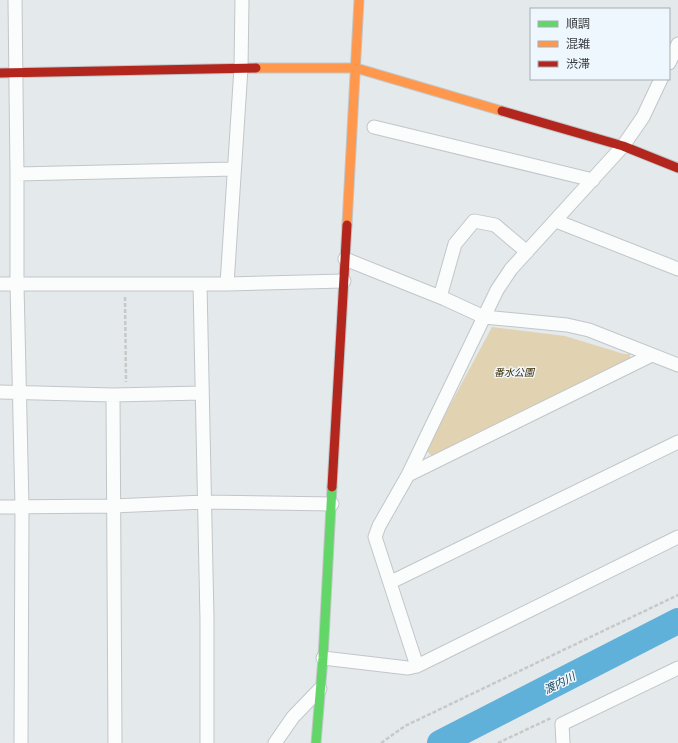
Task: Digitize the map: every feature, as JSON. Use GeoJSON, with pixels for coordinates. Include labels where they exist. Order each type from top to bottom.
{"type":"FeatureCollection","features":[{"type":"Feature","properties":{"kind":"street"},"geometry":{"type":"LineString","coordinates":[[15,0],[18,174],[17,284],[22,507],[21,743]]}},
{"type":"Feature","properties":{"kind":"street"},"geometry":{"type":"LineString","coordinates":[[227,284],[241,68],[242,0]]}},
{"type":"Feature","properties":{"kind":"street"},"geometry":{"type":"LineString","coordinates":[[316,743],[323,658],[332,504],[359,0]]}},
{"type":"Feature","properties":{"kind":"street"},"geometry":{"type":"LineString","coordinates":[[673,59],[678,44]]}},
{"type":"Feature","properties":{"kind":"street"},"geometry":{"type":"LineString","coordinates":[[0,73],[241,68],[356,68],[623,146],[678,168]]}},
{"type":"Feature","properties":{"kind":"street"},"geometry":{"type":"LineString","coordinates":[[417,666],[391,582],[375,537],[379,526],[408,475],[497,290],[511,269],[623,146],[643,118],[662,80]]}},
{"type":"Feature","properties":{"kind":"street"},"geometry":{"type":"LineString","coordinates":[[374,127],[593,180]]}},
{"type":"Feature","properties":{"kind":"street"},"geometry":{"type":"LineString","coordinates":[[18,174],[234,168]]}},
{"type":"Feature","properties":{"kind":"street"},"geometry":{"type":"LineString","coordinates":[[556,221],[678,269]]}},
{"type":"Feature","properties":{"kind":"street"},"geometry":{"type":"LineString","coordinates":[[440,296],[455,244],[474,222],[495,225],[527,252]]}},
{"type":"Feature","properties":{"kind":"street"},"geometry":{"type":"LineString","coordinates":[[345,259],[440,296],[484,317],[578,327],[678,365]]}},
{"type":"Feature","properties":{"kind":"street"},"geometry":{"type":"LineString","coordinates":[[0,284],[227,284],[344,281]]}},
{"type":"Feature","properties":{"kind":"street"},"geometry":{"type":"LineString","coordinates":[[200,284],[207,620],[207,743]]}},
{"type":"Feature","properties":{"kind":"street"},"geometry":{"type":"LineString","coordinates":[[408,475],[652,355]]}},
{"type":"Feature","properties":{"kind":"street"},"geometry":{"type":"LineString","coordinates":[[0,392],[113,394],[202,393]]}},
{"type":"Feature","properties":{"kind":"street"},"geometry":{"type":"LineString","coordinates":[[113,394],[115,743]]}},
{"type":"Feature","properties":{"kind":"street"},"geometry":{"type":"LineString","coordinates":[[391,582],[678,442]]}},
{"type":"Feature","properties":{"kind":"street"},"geometry":{"type":"LineString","coordinates":[[0,508],[113,506],[204,502],[332,504]]}},
{"type":"Feature","properties":{"kind":"street"},"geometry":{"type":"LineString","coordinates":[[323,658],[408,668],[417,666],[678,537]]}},
{"type":"Feature","properties":{"kind":"street"},"geometry":{"type":"LineString","coordinates":[[563,743],[562,724],[678,668]]}},
{"type":"Feature","properties":{"kind":"street"},"geometry":{"type":"LineString","coordinates":[[275,743],[293,716],[320,689]]}},
{"type":"Feature","properties":{"kind":"path"},"geometry":{"type":"LineString","coordinates":[[124,284],[126,394]]}},
{"type":"Feature","properties":{"kind":"path"},"geometry":{"type":"LineString","coordinates":[[381,743],[405,726],[678,595]]}},
{"type":"Feature","properties":{"kind":"green space","name":"番水公園"},"geometry":{"type":"Polygon","coordinates":[[[492,327],[565,336],[624,354],[630,354],[630,360],[432,456],[426,450],[492,327]]]}},
{"type":"Feature","properties":{"kind":"waterway","name":"渡内川"},"geometry":{"type":"LineString","coordinates":[[440,743],[678,621]]}},
{"type":"Feature","properties":{"kind":"traffic: fast"},"geometry":{"type":"LineString","coordinates":[[316,743],[323,658],[332,487]]}},
{"type":"Feature","properties":{"kind":"traffic: slow"},"geometry":{"type":"LineString","coordinates":[[347,225],[359,0]]}},
{"type":"Feature","properties":{"kind":"traffic: slow"},"geometry":{"type":"LineString","coordinates":[[256,68],[356,68],[502,111]]}},
{"type":"Feature","properties":{"kind":"traffic: jam"},"geometry":{"type":"LineString","coordinates":[[0,73],[256,68]]}},
{"type":"Feature","properties":{"kind":"traffic: jam"},"geometry":{"type":"LineString","coordinates":[[502,111],[623,146],[678,168]]}},
{"type":"Feature","properties":{"kind":"traffic: jam"},"geometry":{"type":"LineString","coordinates":[[332,487],[347,225]]}}]}
